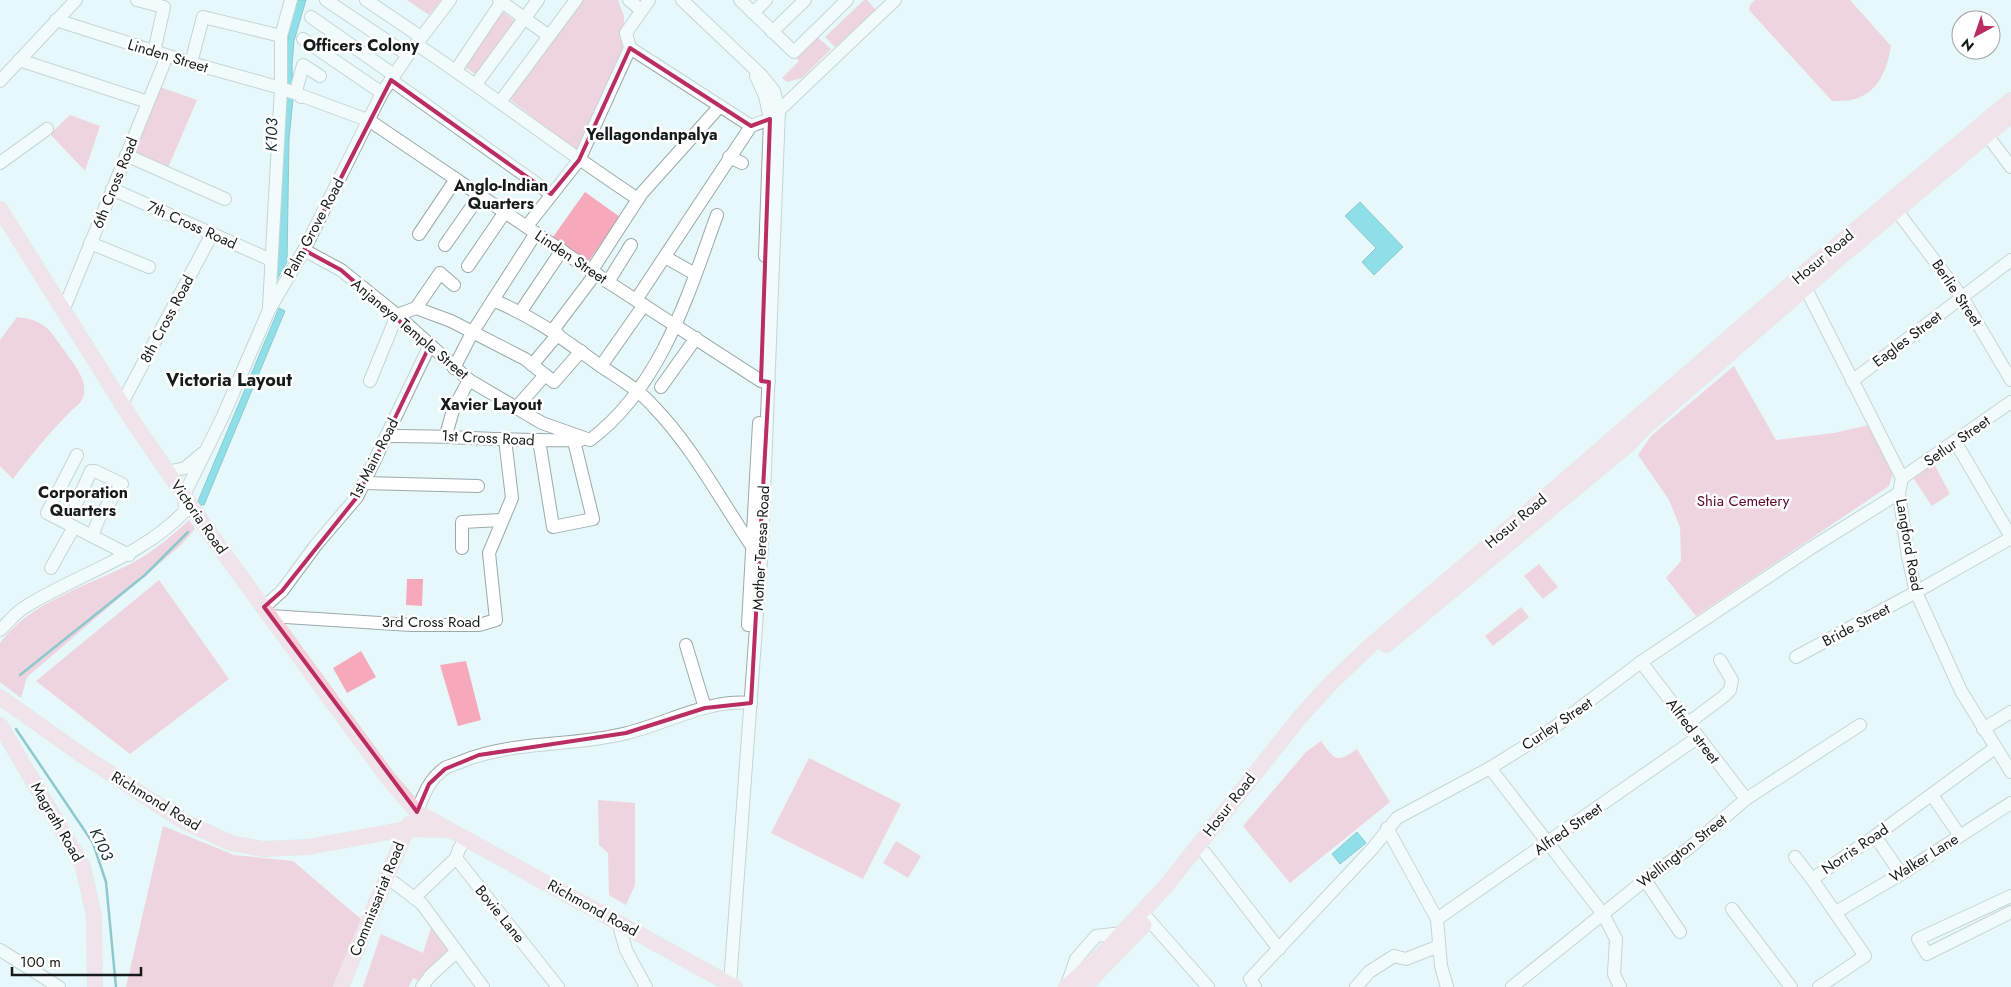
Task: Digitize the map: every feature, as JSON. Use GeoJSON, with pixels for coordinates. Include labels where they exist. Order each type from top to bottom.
{"type":"FeatureCollection","features":[{"type":"Feature","properties":{"kind":"main road","name":"Hosur Road"},"geometry":{"type":"LineString","coordinates":[[1067,986],[1122,933],[1150,920],[1178,872],[1211,826],[1300,717],[1371,644],[1803,282],[2011,100]]}},
{"type":"Feature","properties":{"kind":"main road","name":"Hosur Road"},"geometry":{"type":"LineString","coordinates":[[1084,987],[1150,920],[1205,853],[1300,730],[1337,689],[1380,650],[1628,445],[1644,428],[1803,282],[1897,211],[2011,115]]}},
{"type":"Feature","properties":{"kind":"main road","name":"Victoria Road"},"geometry":{"type":"LineString","coordinates":[[0,209],[121,405],[187,504],[388,778],[417,812]]}},
{"type":"Feature","properties":{"kind":"main road","name":"Richmond Road"},"geometry":{"type":"LineString","coordinates":[[0,697],[183,821],[231,843],[263,849],[308,847],[410,830],[450,831]]}},
{"type":"Feature","properties":{"kind":"main road"},"geometry":{"type":"LineString","coordinates":[[4,732],[10,721],[19,714],[24,714]]}},
{"type":"Feature","properties":{"kind":"main road","name":"Magrath Road"},"geometry":{"type":"LineString","coordinates":[[4,732],[83,866],[94,916],[95,987]]}},
{"type":"Feature","properties":{"kind":"main road","name":"Commissariat Road"},"geometry":{"type":"LineString","coordinates":[[349,987],[392,881],[417,812]]}},
{"type":"Feature","properties":{"kind":"main road","name":"Richmond Road"},"geometry":{"type":"LineString","coordinates":[[417,812],[618,922],[728,985]]}},
{"type":"Feature","properties":{"kind":"main road","name":"Commissariat Road"},"geometry":{"type":"LineString","coordinates":[[341,987],[410,830]]}},
{"type":"Feature","properties":{"kind":"street"},"geometry":{"type":"LineString","coordinates":[[0,81],[76,0]]}},
{"type":"Feature","properties":{"kind":"street"},"geometry":{"type":"LineString","coordinates":[[137,0],[164,7],[154,52]]}},
{"type":"Feature","properties":{"kind":"street"},"geometry":{"type":"LineString","coordinates":[[269,310],[281,88],[281,36],[291,0]]}},
{"type":"Feature","properties":{"kind":"street"},"geometry":{"type":"LineString","coordinates":[[326,0],[408,55]]}},
{"type":"Feature","properties":{"kind":"street"},"geometry":{"type":"LineString","coordinates":[[366,0],[456,70],[579,160],[638,200]]}},
{"type":"Feature","properties":{"kind":"street","name":"Palm Grove Road"},"geometry":{"type":"LineString","coordinates":[[0,630],[23,608],[128,555],[166,529],[187,504],[198,468],[269,310],[304,250],[370,121],[382,93],[418,40],[450,0]]}},
{"type":"Feature","properties":{"kind":"street"},"geometry":{"type":"LineString","coordinates":[[476,84],[538,0]]}},
{"type":"Feature","properties":{"kind":"street"},"geometry":{"type":"LineString","coordinates":[[500,102],[576,0]]}},
{"type":"Feature","properties":{"kind":"street"},"geometry":{"type":"LineString","coordinates":[[454,368],[551,194],[579,160],[630,48],[626,33],[645,5],[629,0]]}},
{"type":"Feature","properties":{"kind":"street"},"geometry":{"type":"LineString","coordinates":[[682,0],[744,60]]}},
{"type":"Feature","properties":{"kind":"street"},"geometry":{"type":"LineString","coordinates":[[740,0],[794,52],[847,0]]}},
{"type":"Feature","properties":{"kind":"street"},"geometry":{"type":"LineString","coordinates":[[753,13],[766,0]]}},
{"type":"Feature","properties":{"kind":"street"},"geometry":{"type":"LineString","coordinates":[[772,32],[805,0]]}},
{"type":"Feature","properties":{"kind":"street"},"geometry":{"type":"LineString","coordinates":[[601,366],[665,257],[751,126],[770,119],[895,0]]}},
{"type":"Feature","properties":{"kind":"street"},"geometry":{"type":"LineString","coordinates":[[456,70],[501,1],[549,36]]}},
{"type":"Feature","properties":{"kind":"street"},"geometry":{"type":"LineString","coordinates":[[191,63],[203,17],[281,36]]}},
{"type":"Feature","properties":{"kind":"street"},"geometry":{"type":"LineString","coordinates":[[311,17],[551,194]]}},
{"type":"Feature","properties":{"kind":"street","name":"Linden Street"},"geometry":{"type":"LineString","coordinates":[[56,20],[167,56],[281,88],[300,97],[370,121],[608,282],[765,381]]}},
{"type":"Feature","properties":{"kind":"street"},"geometry":{"type":"LineString","coordinates":[[303,38],[382,93]]}},
{"type":"Feature","properties":{"kind":"street"},"geometry":{"type":"LineString","coordinates":[[630,48],[751,126]]}},
{"type":"Feature","properties":{"kind":"street","name":"6th Cross Road"},"geometry":{"type":"LineString","coordinates":[[63,310],[167,56]]}},
{"type":"Feature","properties":{"kind":"street"},"geometry":{"type":"LineString","coordinates":[[19,60],[148,102]]}},
{"type":"Feature","properties":{"kind":"street","name":"Mother Teresa Road"},"geometry":{"type":"LineString","coordinates":[[744,60],[762,76],[774,91],[779,110],[765,381],[752,545],[747,703]]}},
{"type":"Feature","properties":{"kind":"street","name":"Mother Teresa Road"},"geometry":{"type":"LineString","coordinates":[[728,985],[747,703],[762,546],[770,119],[765,96],[758,78],[744,60]]}},
{"type":"Feature","properties":{"kind":"street"},"geometry":{"type":"LineString","coordinates":[[300,97],[296,91],[303,65],[320,76]]}},
{"type":"Feature","properties":{"kind":"street"},"geometry":{"type":"LineString","coordinates":[[532,365],[556,332],[638,200],[720,106]]}},
{"type":"Feature","properties":{"kind":"street"},"geometry":{"type":"LineString","coordinates":[[0,164],[47,129]]}},
{"type":"Feature","properties":{"kind":"street"},"geometry":{"type":"LineString","coordinates":[[1986,135],[2011,168]]}},
{"type":"Feature","properties":{"kind":"street"},"geometry":{"type":"LineString","coordinates":[[126,155],[225,199]]}},
{"type":"Feature","properties":{"kind":"street"},"geometry":{"type":"LineString","coordinates":[[729,157],[742,163]]}},
{"type":"Feature","properties":{"kind":"street"},"geometry":{"type":"LineString","coordinates":[[419,234],[456,179]]}},
{"type":"Feature","properties":{"kind":"street","name":"7th Cross Road"},"geometry":{"type":"LineString","coordinates":[[112,189],[271,260]]}},
{"type":"Feature","properties":{"kind":"street"},"geometry":{"type":"LineString","coordinates":[[445,245],[480,194]]}},
{"type":"Feature","properties":{"kind":"street","name":"Berlie Street"},"geometry":{"type":"LineString","coordinates":[[1897,211],[1962,297],[2011,380]]}},
{"type":"Feature","properties":{"kind":"street"},"geometry":{"type":"LineString","coordinates":[[468,266],[505,212]]}},
{"type":"Feature","properties":{"kind":"street"},"geometry":{"type":"LineString","coordinates":[[590,440],[610,425],[637,391],[676,326],[717,215]]}},
{"type":"Feature","properties":{"kind":"street","name":"8th Cross Road"},"geometry":{"type":"LineString","coordinates":[[121,405],[212,234]]}},
{"type":"Feature","properties":{"kind":"street"},"geometry":{"type":"LineString","coordinates":[[90,243],[149,267]]}},
{"type":"Feature","properties":{"kind":"street"},"geometry":{"type":"LineString","coordinates":[[608,282],[631,245]]}},
{"type":"Feature","properties":{"kind":"street","name":"Anjaneya Temple Street"},"geometry":{"type":"LineString","coordinates":[[304,250],[341,270],[397,315],[429,346],[469,380],[542,423],[590,440]]}},
{"type":"Feature","properties":{"kind":"street"},"geometry":{"type":"LineString","coordinates":[[521,312],[562,250]]}},
{"type":"Feature","properties":{"kind":"street"},"geometry":{"type":"LineString","coordinates":[[665,257],[695,274]]}},
{"type":"Feature","properties":{"kind":"street","name":"Eagles Street"},"geometry":{"type":"LineString","coordinates":[[1852,381],[2011,260]]}},
{"type":"Feature","properties":{"kind":"street"},"geometry":{"type":"LineString","coordinates":[[370,381],[397,315],[416,308],[440,273],[454,285]]}},
{"type":"Feature","properties":{"kind":"street","name":"Langford Road"},"geometry":{"type":"LineString","coordinates":[[1803,282],[1902,478],[1899,493],[1908,557],[1916,592],[1947,666],[1983,729],[2011,772]]}},
{"type":"Feature","properties":{"kind":"street"},"geometry":{"type":"LineString","coordinates":[[493,300],[521,312],[556,332],[637,391],[653,405],[675,431],[752,545]]}},
{"type":"Feature","properties":{"kind":"street"},"geometry":{"type":"LineString","coordinates":[[416,308],[451,321],[532,365],[554,382],[581,351]]}},
{"type":"Feature","properties":{"kind":"street"},"geometry":{"type":"LineString","coordinates":[[661,387],[696,338]]}},
{"type":"Feature","properties":{"kind":"street","name":"1st Main Road"},"geometry":{"type":"LineString","coordinates":[[267,612],[316,545],[357,497],[429,346]]}},
{"type":"Feature","properties":{"kind":"street"},"geometry":{"type":"LineString","coordinates":[[516,408],[545,375]]}},
{"type":"Feature","properties":{"kind":"street"},"geometry":{"type":"LineString","coordinates":[[446,435],[453,410],[469,380]]}},
{"type":"Feature","properties":{"kind":"street","name":"Setlur Street"},"geometry":{"type":"LineString","coordinates":[[1902,478],[1956,443],[2011,402]]}},
{"type":"Feature","properties":{"kind":"street","name":"1st Cross Road"},"geometry":{"type":"LineString","coordinates":[[386,436],[446,435],[506,439],[590,440]]}},
{"type":"Feature","properties":{"kind":"street","name":"3rd Cross Road"},"geometry":{"type":"LineString","coordinates":[[267,612],[411,625],[479,625],[496,620],[489,553],[512,498],[506,439]]}},
{"type":"Feature","properties":{"kind":"street"},"geometry":{"type":"LineString","coordinates":[[538,440],[553,527],[593,519],[574,441]]}},
{"type":"Feature","properties":{"kind":"street"},"geometry":{"type":"LineString","coordinates":[[1956,443],[2011,537]]}},
{"type":"Feature","properties":{"kind":"street"},"geometry":{"type":"LineString","coordinates":[[167,472],[185,468],[208,448]]}},
{"type":"Feature","properties":{"kind":"street"},"geometry":{"type":"LineString","coordinates":[[77,455],[47,513],[128,555]]}},
{"type":"Feature","properties":{"kind":"street"},"geometry":{"type":"LineString","coordinates":[[71,467],[89,475]]}},
{"type":"Feature","properties":{"kind":"street"},"geometry":{"type":"LineString","coordinates":[[76,504],[91,471],[96,471],[122,484],[100,516],[92,536]]}},
{"type":"Feature","properties":{"kind":"street"},"geometry":{"type":"LineString","coordinates":[[364,483],[478,486]]}},
{"type":"Feature","properties":{"kind":"street","name":"Curley Street"},"geometry":{"type":"LineString","coordinates":[[1255,987],[1250,979],[1351,868],[1373,848],[1396,818],[1490,768],[1548,732],[1641,662],[1811,548],[1899,493]]}},
{"type":"Feature","properties":{"kind":"street"},"geometry":{"type":"LineString","coordinates":[[462,548],[462,522],[502,520]]}},
{"type":"Feature","properties":{"kind":"street"},"geometry":{"type":"LineString","coordinates":[[51,568],[74,527]]}},
{"type":"Feature","properties":{"kind":"street","name":"Bride Street"},"geometry":{"type":"LineString","coordinates":[[1796,657],[1916,592],[2011,537]]}},
{"type":"Feature","properties":{"kind":"street"},"geometry":{"type":"LineString","coordinates":[[686,645],[705,708]]}},
{"type":"Feature","properties":{"kind":"street"},"geometry":{"type":"LineString","coordinates":[[1687,724],[1730,690],[1732,680],[1720,660]]}},
{"type":"Feature","properties":{"kind":"street","name":"Alfred street"},"geometry":{"type":"LineString","coordinates":[[1641,662],[1697,738],[1746,799]]}},
{"type":"Feature","properties":{"kind":"street"},"geometry":{"type":"LineString","coordinates":[[417,812],[429,784],[445,769],[479,755],[536,744],[626,733],[705,708],[747,703]]}},
{"type":"Feature","properties":{"kind":"street"},"geometry":{"type":"LineString","coordinates":[[1983,729],[2011,712]]}},
{"type":"Feature","properties":{"kind":"street","name":"Wellington Street"},"geometry":{"type":"LineString","coordinates":[[1512,987],[1645,880],[1689,848],[1746,799],[1860,725]]}},
{"type":"Feature","properties":{"kind":"street","name":"Alfred Street"},"geometry":{"type":"LineString","coordinates":[[1437,919],[1697,738]]}},
{"type":"Feature","properties":{"kind":"street","name":"Norris Road"},"geometry":{"type":"LineString","coordinates":[[1820,987],[1865,956],[1812,879],[1875,836],[1995,748]]}},
{"type":"Feature","properties":{"kind":"street"},"geometry":{"type":"LineString","coordinates":[[1490,768],[1603,914],[1616,939],[1614,974],[1620,987]]}},
{"type":"Feature","properties":{"kind":"street"},"geometry":{"type":"LineString","coordinates":[[1932,795],[1960,836]]}},
{"type":"Feature","properties":{"kind":"street","name":"Walker Lane"},"geometry":{"type":"LineString","coordinates":[[1836,912],[1901,874],[2011,803]]}},
{"type":"Feature","properties":{"kind":"street"},"geometry":{"type":"LineString","coordinates":[[1387,828],[1437,919],[1447,987]]}},
{"type":"Feature","properties":{"kind":"street"},"geometry":{"type":"LineString","coordinates":[[1875,836],[1901,874]]}},
{"type":"Feature","properties":{"kind":"street"},"geometry":{"type":"LineString","coordinates":[[414,898],[456,858],[459,848],[466,839]]}},
{"type":"Feature","properties":{"kind":"street"},"geometry":{"type":"LineString","coordinates":[[1205,853],[1278,949]]}},
{"type":"Feature","properties":{"kind":"street","name":"Bovie Lane"},"geometry":{"type":"LineString","coordinates":[[456,858],[558,987]]}},
{"type":"Feature","properties":{"kind":"street"},"geometry":{"type":"LineString","coordinates":[[1796,858],[1812,879]]}},
{"type":"Feature","properties":{"kind":"street"},"geometry":{"type":"LineString","coordinates":[[1645,880],[1680,932]]}},
{"type":"Feature","properties":{"kind":"street"},"geometry":{"type":"LineString","coordinates":[[392,881],[422,904],[483,987]]}},
{"type":"Feature","properties":{"kind":"street"},"geometry":{"type":"LineString","coordinates":[[2011,896],[1918,939],[1927,954],[2011,912]]}},
{"type":"Feature","properties":{"kind":"street"},"geometry":{"type":"LineString","coordinates":[[1732,909],[1791,987]]}},
{"type":"Feature","properties":{"kind":"street"},"geometry":{"type":"LineString","coordinates":[[1150,920],[1208,987]]}},
{"type":"Feature","properties":{"kind":"street"},"geometry":{"type":"LineString","coordinates":[[618,922],[626,950],[646,987]]}},
{"type":"Feature","properties":{"kind":"street"},"geometry":{"type":"LineString","coordinates":[[1356,987],[1369,972],[1394,956],[1406,959],[1440,946]]}},
{"type":"Feature","properties":{"kind":"street"},"geometry":{"type":"LineString","coordinates":[[0,950],[59,987]]}},
{"type":"Feature","properties":{"kind":"street"},"geometry":{"type":"LineString","coordinates":[[422,987],[430,976],[456,952]]}},
{"type":"Feature","properties":{"kind":"highlighted area"},"geometry":{"type":"Polygon","coordinates":[[[630,48],[751,126],[770,119],[761,381],[769,382],[751,703],[705,708],[626,733],[479,755],[445,769],[429,784],[417,812],[264,607],[282,591],[357,497],[429,347],[341,270],[304,250],[391,80],[551,194],[579,160],[630,48]]]}},
{"type":"Feature","properties":{"kind":"green space"},"geometry":{"type":"Polygon","coordinates":[[[407,0],[441,0],[429,15],[407,0]]]}},
{"type":"Feature","properties":{"kind":"green space"},"geometry":{"type":"Polygon","coordinates":[[[580,0],[618,0],[624,16],[624,44],[579,153],[508,98],[580,0]]]}},
{"type":"Feature","properties":{"kind":"green space"},"geometry":{"type":"Polygon","coordinates":[[[864,0],[867,0],[876,10],[835,47],[825,37],[864,0]]]}},
{"type":"Feature","properties":{"kind":"green space"},"geometry":{"type":"Polygon","coordinates":[[[1755,0],[1850,0],[1891,46],[1881,78],[1864,95],[1852,100],[1832,101],[1749,10],[1750,5],[1755,0]]]}},
{"type":"Feature","properties":{"kind":"green space"},"geometry":{"type":"Polygon","coordinates":[[[500,10],[515,21],[478,76],[462,65],[500,10]]]}},
{"type":"Feature","properties":{"kind":"green space"},"geometry":{"type":"Polygon","coordinates":[[[816,36],[831,49],[802,78],[787,82],[782,78],[799,61],[795,57],[816,36]]]}},
{"type":"Feature","properties":{"kind":"green space"},"geometry":{"type":"Polygon","coordinates":[[[160,87],[197,100],[167,170],[134,154],[160,87]]]}},
{"type":"Feature","properties":{"kind":"green space"},"geometry":{"type":"Polygon","coordinates":[[[70,115],[100,126],[85,171],[50,134],[70,115]]]}},
{"type":"Feature","properties":{"kind":"green space"},"geometry":{"type":"Polygon","coordinates":[[[585,192],[620,217],[588,262],[553,237],[585,192]]]}},
{"type":"Feature","properties":{"kind":"green space"},"geometry":{"type":"Polygon","coordinates":[[[17,317],[45,326],[59,342],[78,370],[84,388],[83,397],[80,402],[47,436],[13,479],[0,466],[0,340],[17,317]]]}},
{"type":"Feature","properties":{"kind":"green space","name":"Shia Cemetery"},"geometry":{"type":"Polygon","coordinates":[[[1734,366],[1776,440],[1834,433],[1869,425],[1893,473],[1889,486],[1696,616],[1666,578],[1681,561],[1680,527],[1669,500],[1638,455],[1651,436],[1734,366]]]}},
{"type":"Feature","properties":{"kind":"green space"},"geometry":{"type":"Polygon","coordinates":[[[1933,462],[1950,494],[1932,506],[1912,476],[1933,462]]]}},
{"type":"Feature","properties":{"kind":"green space"},"geometry":{"type":"Polygon","coordinates":[[[189,520],[195,529],[181,545],[27,677],[21,698],[0,682],[0,643],[13,628],[28,616],[62,595],[117,571],[141,558],[189,520]]]}},
{"type":"Feature","properties":{"kind":"green space"},"geometry":{"type":"Polygon","coordinates":[[[1539,564],[1558,587],[1543,599],[1524,576],[1539,564]]]}},
{"type":"Feature","properties":{"kind":"green space"},"geometry":{"type":"Polygon","coordinates":[[[407,579],[423,579],[422,606],[406,605],[407,579]]]}},
{"type":"Feature","properties":{"kind":"green space"},"geometry":{"type":"Polygon","coordinates":[[[159,580],[229,679],[130,754],[36,681],[159,580]]]}},
{"type":"Feature","properties":{"kind":"green space"},"geometry":{"type":"Polygon","coordinates":[[[1521,607],[1529,617],[1493,646],[1485,636],[1521,607]]]}},
{"type":"Feature","properties":{"kind":"green space"},"geometry":{"type":"Polygon","coordinates":[[[361,651],[376,677],[347,693],[333,668],[361,651]]]}},
{"type":"Feature","properties":{"kind":"green space"},"geometry":{"type":"Polygon","coordinates":[[[466,661],[481,720],[458,726],[440,665],[466,661]]]}},
{"type":"Feature","properties":{"kind":"green space"},"geometry":{"type":"Polygon","coordinates":[[[1321,741],[1336,758],[1344,757],[1357,749],[1390,802],[1290,883],[1243,826],[1306,752],[1321,741]]]}},
{"type":"Feature","properties":{"kind":"green space"},"geometry":{"type":"Polygon","coordinates":[[[809,758],[901,804],[863,879],[771,833],[809,758]]]}},
{"type":"Feature","properties":{"kind":"green space"},"geometry":{"type":"Polygon","coordinates":[[[598,800],[635,803],[635,885],[626,905],[609,895],[608,853],[599,845],[598,800]]]}},
{"type":"Feature","properties":{"kind":"green space"},"geometry":{"type":"Polygon","coordinates":[[[163,826],[234,855],[293,861],[362,920],[334,987],[126,987],[163,826]]]}},
{"type":"Feature","properties":{"kind":"green space"},"geometry":{"type":"Polygon","coordinates":[[[896,841],[921,856],[908,878],[883,863],[896,841]]]}},
{"type":"Feature","properties":{"kind":"green space"},"geometry":{"type":"Polygon","coordinates":[[[431,928],[454,957],[423,983],[413,978],[409,987],[363,987],[381,934],[423,953],[431,928]]]}},
{"type":"Feature","properties":{"kind":"water"},"geometry":{"type":"Polygon","coordinates":[[[297,0],[306,0],[294,41],[292,65],[293,99],[289,139],[287,262],[274,285],[281,95],[289,31],[297,0]]]}},
{"type":"Feature","properties":{"kind":"water"},"geometry":{"type":"Polygon","coordinates":[[[1360,202],[1403,247],[1374,275],[1362,262],[1376,248],[1345,216],[1360,202]]]}},
{"type":"Feature","properties":{"kind":"water"},"geometry":{"type":"Polygon","coordinates":[[[279,308],[285,311],[204,505],[200,505],[198,501],[279,308]]]}},
{"type":"Feature","properties":{"kind":"water"},"geometry":{"type":"Polygon","coordinates":[[[1357,832],[1366,843],[1340,864],[1332,854],[1357,832]]]}},
{"type":"Feature","properties":{"kind":"waterway","name":"K103"},"geometry":{"type":"LineString","coordinates":[[20,675],[145,575],[188,532]]}},
{"type":"Feature","properties":{"kind":"waterway","name":"K103"},"geometry":{"type":"LineString","coordinates":[[16,729],[93,843],[106,882],[116,987]]}},
{"type":"Feature","properties":{"kind":"district","name":"Officers Colony"},"geometry":{"type":"Point","coordinates":[361,45]}},
{"type":"Feature","properties":{"kind":"district","name":"Yellagondanpalya"},"geometry":{"type":"Point","coordinates":[652,134]}},
{"type":"Feature","properties":{"kind":"district","name":"Anglo-Indian Quarters"},"geometry":{"type":"Point","coordinates":[501,194]}},
{"type":"Feature","properties":{"kind":"district","name":"Victoria Layout"},"geometry":{"type":"Point","coordinates":[229,380]}},
{"type":"Feature","properties":{"kind":"district","name":"Xavier Layout"},"geometry":{"type":"Point","coordinates":[491,404]}},
{"type":"Feature","properties":{"kind":"district","name":"Corporation Quarters"},"geometry":{"type":"Point","coordinates":[83,501]}}]}
